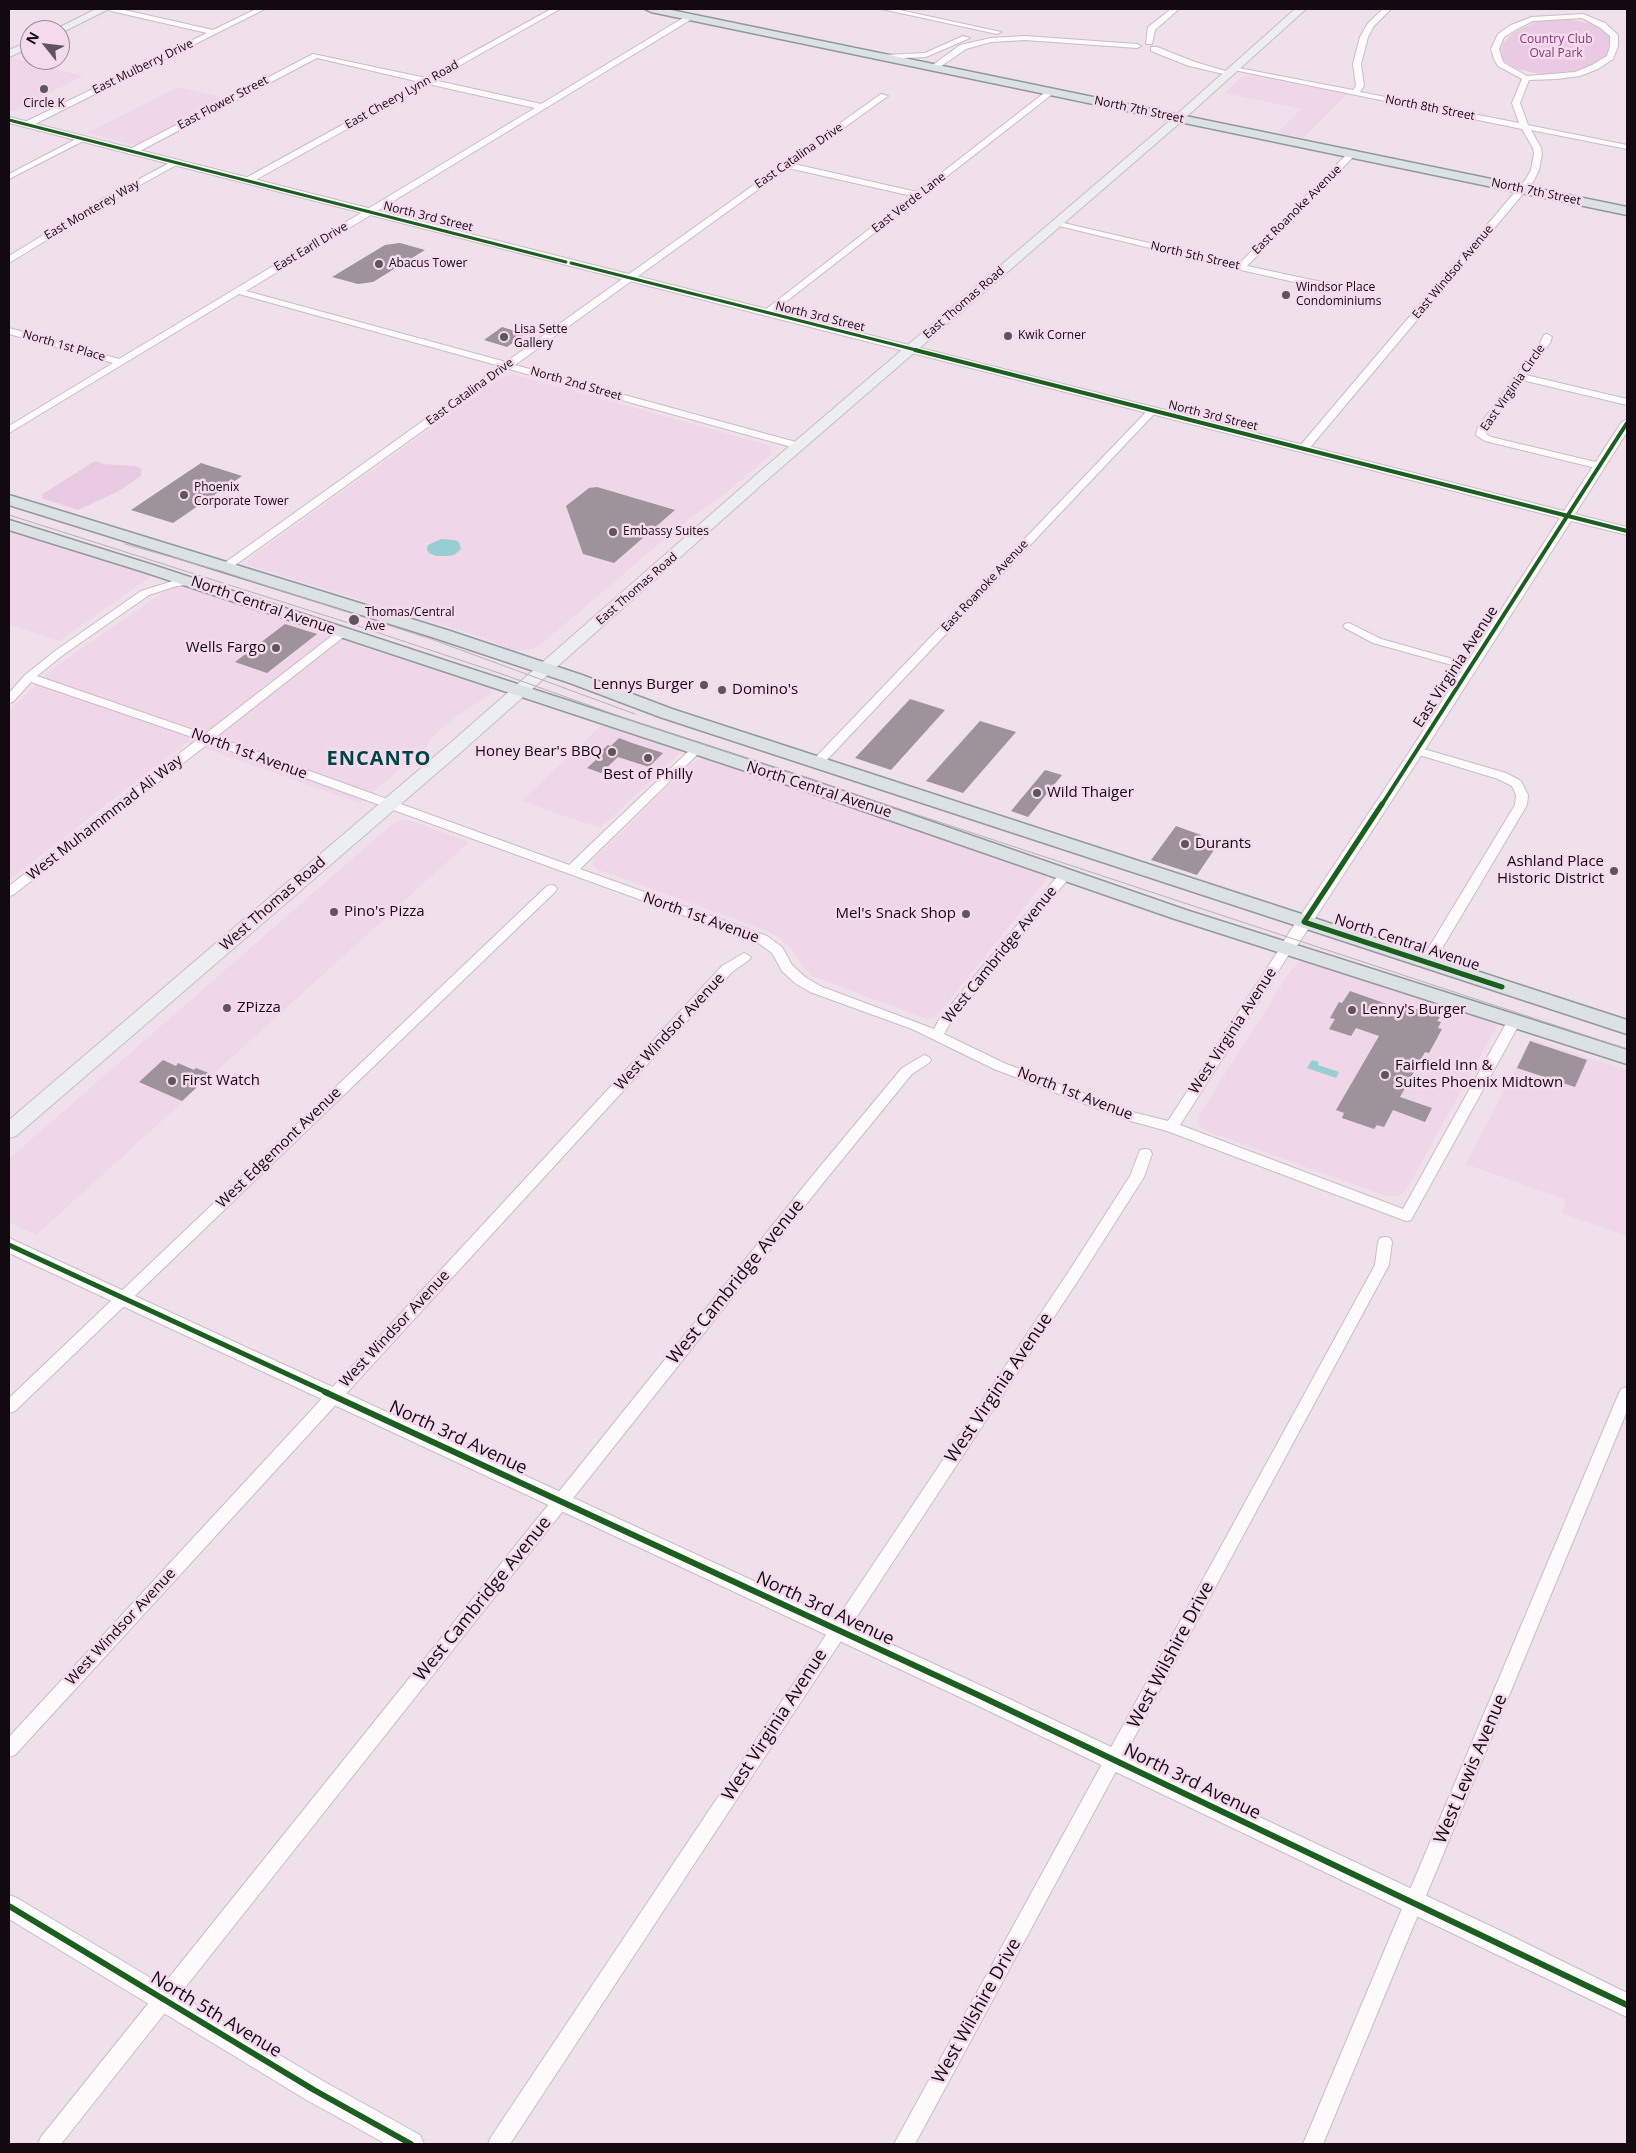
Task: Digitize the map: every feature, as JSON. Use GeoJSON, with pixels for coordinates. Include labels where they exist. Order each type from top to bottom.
{"type":"FeatureCollection","features":[{"type":"Feature","properties":{"kind":"main road"},"geometry":{"type":"LineString","coordinates":[[70,25],[104,9]]}},
{"type":"Feature","properties":{"kind":"main road","name":"North 7th Street"},"geometry":{"type":"LineString","coordinates":[[651,9],[1627,211]]}},
{"type":"Feature","properties":{"kind":"main road","name":"East Thomas Road"},"geometry":{"type":"LineString","coordinates":[[541,673],[1301,9]]}},
{"type":"Feature","properties":{"kind":"main road","name":"North Central Avenue"},"geometry":{"type":"LineString","coordinates":[[9,500],[227,566],[541,673],[818,762],[1295,936],[1514,1021],[1627,1057]]}},
{"type":"Feature","properties":{"kind":"main road","name":"North Central Avenue"},"geometry":{"type":"LineString","coordinates":[[9,525],[190,582],[941,830],[1065,875],[1295,936],[1427,962],[1627,1027]]}},
{"type":"Feature","properties":{"kind":"main road"},"geometry":{"type":"LineString","coordinates":[[110,557],[132,557],[179,572],[227,566]]}},
{"type":"Feature","properties":{"kind":"main road","name":"West Thomas Road"},"geometry":{"type":"LineString","coordinates":[[9,1131],[541,673]]}},
{"type":"Feature","properties":{"kind":"street"},"geometry":{"type":"LineString","coordinates":[[111,9],[212,32]]}},
{"type":"Feature","properties":{"kind":"street","name":"East Mulberry Drive"},"geometry":{"type":"LineString","coordinates":[[26,125],[261,9]]}},
{"type":"Feature","properties":{"kind":"street","name":"East Cheery Lynn Road"},"geometry":{"type":"LineString","coordinates":[[247,182],[556,9]]}},
{"type":"Feature","properties":{"kind":"street"},"geometry":{"type":"LineString","coordinates":[[886,9],[1025,38]]}},
{"type":"Feature","properties":{"kind":"street"},"geometry":{"type":"LineString","coordinates":[[1148,42],[1151,29],[1175,9]]}},
{"type":"Feature","properties":{"kind":"street"},"geometry":{"type":"LineString","coordinates":[[1355,93],[1360,86],[1356,64],[1364,37],[1371,25],[1387,9]]}},
{"type":"Feature","properties":{"kind":"street"},"geometry":{"type":"LineString","coordinates":[[1583,16],[1590,9]]}},
{"type":"Feature","properties":{"kind":"street"},"geometry":{"type":"LineString","coordinates":[[1583,16],[1602,25],[1614,35],[1614,46],[1610,57],[1595,68],[1577,74],[1557,77],[1526,78],[1501,64],[1495,49],[1501,36],[1514,27],[1532,19],[1583,16]]}},
{"type":"Feature","properties":{"kind":"street","name":"East Earll Drive"},"geometry":{"type":"LineString","coordinates":[[9,430],[691,17]]}},
{"type":"Feature","properties":{"kind":"street"},"geometry":{"type":"LineString","coordinates":[[934,67],[957,50],[997,32]]}},
{"type":"Feature","properties":{"kind":"street"},"geometry":{"type":"LineString","coordinates":[[882,57],[922,56],[958,40],[988,37],[1025,38]]}},
{"type":"Feature","properties":{"kind":"street","name":"North 8th Street"},"geometry":{"type":"LineString","coordinates":[[1025,38],[1137,46],[1145,50],[1154,49],[1202,67],[1355,93],[1627,146]]}},
{"type":"Feature","properties":{"kind":"street"},"geometry":{"type":"LineString","coordinates":[[958,40],[968,45]]}},
{"type":"Feature","properties":{"kind":"street"},"geometry":{"type":"LineString","coordinates":[[1137,46],[1139,43],[1148,42],[1157,45],[1154,49]]}},
{"type":"Feature","properties":{"kind":"street"},"geometry":{"type":"LineString","coordinates":[[921,65],[942,48]]}},
{"type":"Feature","properties":{"kind":"street","name":"East Flower Street"},"geometry":{"type":"LineString","coordinates":[[131,152],[316,56],[428,81]]}},
{"type":"Feature","properties":{"kind":"street","name":"East Windsor Avenue"},"geometry":{"type":"LineString","coordinates":[[1303,449],[1523,190],[1535,170],[1538,154],[1535,143],[1520,117],[1516,103],[1526,78]]}},
{"type":"Feature","properties":{"kind":"street"},"geometry":{"type":"LineString","coordinates":[[428,81],[542,107]]}},
{"type":"Feature","properties":{"kind":"street","name":"East Verde Lane"},"geometry":{"type":"LineString","coordinates":[[766,313],[1051,92]]}},
{"type":"Feature","properties":{"kind":"street","name":"East Catalina Drive"},"geometry":{"type":"LineString","coordinates":[[227,566],[884,96]]}},
{"type":"Feature","properties":{"kind":"street","name":"North 3rd Street"},"geometry":{"type":"LineString","coordinates":[[9,120],[369,213],[1627,531]]}},
{"type":"Feature","properties":{"kind":"street"},"geometry":{"type":"LineString","coordinates":[[9,177],[83,139]]}},
{"type":"Feature","properties":{"kind":"street","name":"East Roanoke Avenue"},"geometry":{"type":"LineString","coordinates":[[1241,267],[1352,154]]}},
{"type":"Feature","properties":{"kind":"street","name":"East Monterey Way"},"geometry":{"type":"LineString","coordinates":[[9,260],[102,202],[176,163]]}},
{"type":"Feature","properties":{"kind":"street"},"geometry":{"type":"LineString","coordinates":[[785,165],[919,195]]}},
{"type":"Feature","properties":{"kind":"street","name":"North 5th Street"},"geometry":{"type":"LineString","coordinates":[[1055,224],[1318,284],[1336,286]]}},
{"type":"Feature","properties":{"kind":"street","name":"North 2nd Street"},"geometry":{"type":"LineString","coordinates":[[238,291],[799,446]]}},
{"type":"Feature","properties":{"kind":"street","name":"North 1st Place"},"geometry":{"type":"LineString","coordinates":[[9,331],[119,362]]}},
{"type":"Feature","properties":{"kind":"street","name":"East Virginia Circle"},"geometry":{"type":"LineString","coordinates":[[1547,337],[1545,343],[1521,377],[1481,429],[1481,435],[1488,439],[1600,466]]}},
{"type":"Feature","properties":{"kind":"street"},"geometry":{"type":"LineString","coordinates":[[1521,377],[1627,402]]}},
{"type":"Feature","properties":{"kind":"street","name":"East Roanoke Avenue"},"geometry":{"type":"LineString","coordinates":[[818,762],[1152,411]]}},
{"type":"Feature","properties":{"kind":"street","name":"East Virginia Avenue"},"geometry":{"type":"LineString","coordinates":[[1295,936],[1417,751],[1627,424]]}},
{"type":"Feature","properties":{"kind":"street"},"geometry":{"type":"LineString","coordinates":[[145,593],[155,577],[154,573],[147,568]]}},
{"type":"Feature","properties":{"kind":"street"},"geometry":{"type":"LineString","coordinates":[[9,700],[30,677],[58,652],[145,593],[176,583],[190,582]]}},
{"type":"Feature","properties":{"kind":"street"},"geometry":{"type":"LineString","coordinates":[[1349,626],[1359,634],[1377,641],[1470,667]]}},
{"type":"Feature","properties":{"kind":"street","name":"West Muhammmad Ali Way"},"geometry":{"type":"LineString","coordinates":[[9,892],[342,633]]}},
{"type":"Feature","properties":{"kind":"street","name":"North 1st Avenue"},"geometry":{"type":"LineString","coordinates":[[30,677],[207,738],[762,939],[777,950],[787,968],[800,980],[815,989],[937,1035],[985,1060],[1132,1117],[1171,1127],[1406,1216],[1514,1021]]}},
{"type":"Feature","properties":{"kind":"street"},"geometry":{"type":"LineString","coordinates":[[571,870],[696,750]]}},
{"type":"Feature","properties":{"kind":"street"},"geometry":{"type":"LineString","coordinates":[[1417,751],[1502,776],[1517,784],[1522,795],[1521,805],[1427,962]]}},
{"type":"Feature","properties":{"kind":"street","name":"West Cambridge Avenue"},"geometry":{"type":"LineString","coordinates":[[937,1035],[945,1021],[1065,875]]}},
{"type":"Feature","properties":{"kind":"street","name":"West Edgemont Avenue"},"geometry":{"type":"LineString","coordinates":[[9,1408],[551,889]]}},
{"type":"Feature","properties":{"kind":"street","name":"West Virginia Avenue"},"geometry":{"type":"LineString","coordinates":[[1171,1127],[1295,936]]}},
{"type":"Feature","properties":{"kind":"street","name":"West Windsor Avenue"},"geometry":{"type":"LineString","coordinates":[[9,1749],[727,969],[744,957]]}},
{"type":"Feature","properties":{"kind":"street","name":"West Cambridge Avenue"},"geometry":{"type":"LineString","coordinates":[[48,2144],[901,1078],[907,1071],[924,1060]]}},
{"type":"Feature","properties":{"kind":"street","name":"West Virginia Avenue"},"geometry":{"type":"LineString","coordinates":[[498,2144],[1076,1272],[1138,1177],[1145,1154]]}},
{"type":"Feature","properties":{"kind":"street","name":"West Wilshire Drive"},"geometry":{"type":"LineString","coordinates":[[904,2144],[1382,1265],[1385,1242]]}},
{"type":"Feature","properties":{"kind":"street","name":"North 3rd Avenue"},"geometry":{"type":"LineString","coordinates":[[9,1245],[121,1299],[561,1501],[1114,1760],[1416,1902],[1627,2005]]}},
{"type":"Feature","properties":{"kind":"street","name":"West Lewis Avenue"},"geometry":{"type":"LineString","coordinates":[[1313,2144],[1416,1902],[1627,1393]]}},
{"type":"Feature","properties":{"kind":"street","name":"North 5th Avenue"},"geometry":{"type":"LineString","coordinates":[[9,1906],[314,2090],[411,2144]]}},
{"type":"Feature","properties":{"kind":"shaded area"},"geometry":{"type":"Polygon","coordinates":[[[13,58],[20,60],[20,70],[57,70],[83,76],[13,111],[9,110],[9,60],[13,58]]]}},
{"type":"Feature","properties":{"kind":"shaded area"},"geometry":{"type":"Polygon","coordinates":[[[1249,75],[1347,94],[1303,138],[1278,133],[1301,109],[1225,93],[1242,77],[1249,75]]]}},
{"type":"Feature","properties":{"kind":"shaded area"},"geometry":{"type":"Polygon","coordinates":[[[178,87],[225,98],[140,144],[130,144],[87,133],[178,87]]]}},
{"type":"Feature","properties":{"kind":"shaded area"},"geometry":{"type":"Polygon","coordinates":[[[512,374],[765,444],[771,447],[772,453],[726,493],[682,524],[539,646],[532,649],[515,651],[485,638],[248,565],[248,560],[261,550],[501,378],[512,374]]]}},
{"type":"Feature","properties":{"kind":"shaded area"},"geometry":{"type":"Polygon","coordinates":[[[9,528],[147,572],[150,577],[59,641],[9,624],[9,528]]]}},
{"type":"Feature","properties":{"kind":"shaded area"},"geometry":{"type":"Polygon","coordinates":[[[180,584],[487,685],[492,689],[491,694],[457,716],[432,737],[426,747],[360,803],[187,742],[9,880],[9,711],[51,670],[172,586],[180,584]]]}},
{"type":"Feature","properties":{"kind":"shaded area"},"geometry":{"type":"Polygon","coordinates":[[[604,723],[675,746],[679,750],[679,754],[600,828],[522,801],[604,723]]]}},
{"type":"Feature","properties":{"kind":"shaded area"},"geometry":{"type":"Polygon","coordinates":[[[707,758],[1042,871],[1047,879],[936,1016],[924,1018],[812,976],[804,968],[794,952],[780,938],[765,930],[597,869],[594,866],[595,858],[690,765],[695,761],[707,758]]]}},
{"type":"Feature","properties":{"kind":"shaded area"},"geometry":{"type":"Polygon","coordinates":[[[400,820],[412,821],[469,842],[36,1235],[9,1222],[9,1159],[391,825],[400,820]]]}},
{"type":"Feature","properties":{"kind":"shaded area"},"geometry":{"type":"Polygon","coordinates":[[[1307,961],[1490,1017],[1497,1026],[1409,1185],[1398,1196],[1389,1197],[1207,1131],[1201,1128],[1198,1121],[1199,1115],[1290,972],[1299,962],[1307,961]]]}},
{"type":"Feature","properties":{"kind":"shaded area"},"geometry":{"type":"Polygon","coordinates":[[[1531,1039],[1627,1070],[1627,1236],[1562,1213],[1566,1200],[1466,1164],[1531,1039]]]}},
{"type":"Feature","properties":{"kind":"green space","name":"Country Club Oval Park"},"geometry":{"type":"Polygon","coordinates":[[[1568,19],[1589,23],[1605,31],[1609,35],[1610,41],[1606,56],[1591,66],[1575,73],[1544,75],[1514,68],[1502,59],[1501,49],[1503,43],[1513,33],[1538,21],[1568,19]]]}},
{"type":"Feature","properties":{"kind":"green space"},"geometry":{"type":"Polygon","coordinates":[[[95,461],[103,464],[136,466],[141,469],[141,476],[117,492],[78,510],[41,498],[44,496],[41,495],[95,461]]]}},
{"type":"Feature","properties":{"kind":"water"},"geometry":{"type":"Polygon","coordinates":[[[441,539],[459,542],[461,549],[454,555],[447,556],[436,556],[429,553],[427,550],[428,545],[441,539]]]}},
{"type":"Feature","properties":{"kind":"water"},"geometry":{"type":"Polygon","coordinates":[[[1312,1060],[1319,1062],[1318,1065],[1339,1072],[1336,1078],[1307,1068],[1312,1060]]]}},
{"type":"Feature","properties":{"kind":"building","name":"Abacus Tower"},"geometry":{"type":"Polygon","coordinates":[[[400,243],[425,250],[373,282],[358,284],[332,277],[385,245],[400,243]]]}},
{"type":"Feature","properties":{"kind":"building","name":"Lisa Sette Gallery"},"geometry":{"type":"Polygon","coordinates":[[[502,327],[525,334],[507,347],[484,340],[502,327]]]}},
{"type":"Feature","properties":{"kind":"building","name":"Phoenix Corporate Tower"},"geometry":{"type":"Polygon","coordinates":[[[201,463],[242,476],[173,523],[131,510],[201,463]]]}},
{"type":"Feature","properties":{"kind":"building","name":"Embassy Suites"},"geometry":{"type":"Polygon","coordinates":[[[597,487],[675,510],[614,563],[583,554],[566,506],[589,488],[597,487]]]}},
{"type":"Feature","properties":{"kind":"building","name":"Wells Fargo"},"geometry":{"type":"Polygon","coordinates":[[[285,624],[317,634],[267,673],[235,662],[285,624]]]}},
{"type":"Feature","properties":{"kind":"building"},"geometry":{"type":"Polygon","coordinates":[[[910,699],[945,710],[891,770],[855,758],[910,699]]]}},
{"type":"Feature","properties":{"kind":"building"},"geometry":{"type":"Polygon","coordinates":[[[980,721],[1016,732],[963,793],[926,781],[980,721]]]}},
{"type":"Feature","properties":{"kind":"building"},"geometry":{"type":"Polygon","coordinates":[[[619,738],[663,753],[649,767],[618,757],[601,773],[587,768],[597,759],[594,758],[619,738]]]}},
{"type":"Feature","properties":{"kind":"building","name":"Wild Thaiger"},"geometry":{"type":"Polygon","coordinates":[[[1045,770],[1062,775],[1028,817],[1011,811],[1045,770]]]}},
{"type":"Feature","properties":{"kind":"building","name":"Durants"},"geometry":{"type":"Polygon","coordinates":[[[1176,826],[1201,835],[1196,841],[1216,847],[1197,875],[1151,860],[1176,826]]]}},
{"type":"Feature","properties":{"kind":"building","name":"Fairfield Inn & Suites Phoenix Midtown"},"geometry":{"type":"Polygon","coordinates":[[[1350,991],[1401,1009],[1404,1005],[1440,1017],[1437,1021],[1441,1022],[1438,1028],[1442,1029],[1429,1053],[1425,1052],[1400,1097],[1432,1108],[1425,1122],[1393,1110],[1384,1127],[1377,1125],[1374,1129],[1342,1118],[1344,1113],[1336,1110],[1379,1036],[1356,1028],[1351,1036],[1329,1029],[1335,1019],[1330,1018],[1339,1002],[1342,1003],[1350,991]]]}},
{"type":"Feature","properties":{"kind":"building"},"geometry":{"type":"Polygon","coordinates":[[[1530,1041],[1587,1060],[1575,1087],[1517,1068],[1530,1041]]]}},
{"type":"Feature","properties":{"kind":"building","name":"First Watch"},"geometry":{"type":"Polygon","coordinates":[[[163,1060],[176,1066],[178,1063],[194,1070],[196,1068],[211,1074],[182,1101],[139,1082],[163,1060]]]}},
{"type":"Feature","properties":{"kind":"tram line"},"geometry":{"type":"LineString","coordinates":[[9,515],[352,624],[499,673],[630,720],[1627,1049]]}},
{"type":"Feature","properties":{"kind":"tram line"},"geometry":{"type":"LineString","coordinates":[[125,544],[221,571],[431,639],[635,714]]}},
{"type":"Feature","properties":{"kind":"cycle path"},"geometry":{"type":"LineString","coordinates":[[9,120],[566,262]]}},
{"type":"Feature","properties":{"kind":"cycle path"},"geometry":{"type":"LineString","coordinates":[[571,263],[1627,531]]}},
{"type":"Feature","properties":{"kind":"cycle path"},"geometry":{"type":"LineString","coordinates":[[1502,987],[1304,922],[1417,751],[1627,423]]}},
{"type":"Feature","properties":{"kind":"cycle path"},"geometry":{"type":"LineString","coordinates":[[9,1245],[976,1694],[1627,2005]]}},
{"type":"Feature","properties":{"kind":"cycle path"},"geometry":{"type":"LineString","coordinates":[[9,1906],[314,2090],[411,2144]]}},
{"type":"Feature","properties":{"kind":"place","name":"Circle K"},"geometry":{"type":"Point","coordinates":[44,89]}},
{"type":"Feature","properties":{"kind":"place","name":"Abacus Tower"},"geometry":{"type":"Point","coordinates":[379,264]}},
{"type":"Feature","properties":{"kind":"place","name":"Windsor Place Condominiums"},"geometry":{"type":"Point","coordinates":[1286,295]}},
{"type":"Feature","properties":{"kind":"place","name":"Kwik Corner"},"geometry":{"type":"Point","coordinates":[1008,336]}},
{"type":"Feature","properties":{"kind":"place","name":"Lisa Sette Gallery"},"geometry":{"type":"Point","coordinates":[504,337]}},
{"type":"Feature","properties":{"kind":"place","name":"Phoenix Corporate Tower"},"geometry":{"type":"Point","coordinates":[184,495]}},
{"type":"Feature","properties":{"kind":"place","name":"Embassy Suites"},"geometry":{"type":"Point","coordinates":[613,532]}},
{"type":"Feature","properties":{"kind":"place","name":"Thomas/Central Ave"},"geometry":{"type":"Point","coordinates":[354,620]}},
{"type":"Feature","properties":{"kind":"place","name":"Wells Fargo"},"geometry":{"type":"Point","coordinates":[276,648]}},
{"type":"Feature","properties":{"kind":"place","name":"Lennys Burger"},"geometry":{"type":"Point","coordinates":[704,685]}},
{"type":"Feature","properties":{"kind":"place","name":"Domino's"},"geometry":{"type":"Point","coordinates":[722,690]}},
{"type":"Feature","properties":{"kind":"place","name":"Honey Bear's BBQ"},"geometry":{"type":"Point","coordinates":[612,752]}},
{"type":"Feature","properties":{"kind":"place","name":"Best of Philly"},"geometry":{"type":"Point","coordinates":[648,758]}},
{"type":"Feature","properties":{"kind":"place","name":"Wild Thaiger"},"geometry":{"type":"Point","coordinates":[1037,793]}},
{"type":"Feature","properties":{"kind":"place","name":"Durants"},"geometry":{"type":"Point","coordinates":[1185,844]}},
{"type":"Feature","properties":{"kind":"place","name":"Ashland Place Historic District"},"geometry":{"type":"Point","coordinates":[1614,871]}},
{"type":"Feature","properties":{"kind":"place","name":"Pino's Pizza"},"geometry":{"type":"Point","coordinates":[334,912]}},
{"type":"Feature","properties":{"kind":"place","name":"Mel's Snack Shop"},"geometry":{"type":"Point","coordinates":[966,914]}},
{"type":"Feature","properties":{"kind":"place","name":"ZPizza"},"geometry":{"type":"Point","coordinates":[227,1008]}},
{"type":"Feature","properties":{"kind":"place","name":"Lenny's Burger"},"geometry":{"type":"Point","coordinates":[1352,1010]}},
{"type":"Feature","properties":{"kind":"place","name":"Fairfield Inn & Suites Phoenix Midtown"},"geometry":{"type":"Point","coordinates":[1385,1075]}},
{"type":"Feature","properties":{"kind":"place","name":"First Watch"},"geometry":{"type":"Point","coordinates":[172,1081]}},
{"type":"Feature","properties":{"kind":"district","name":"ENCANTO"},"geometry":{"type":"Point","coordinates":[379,759]}}]}
